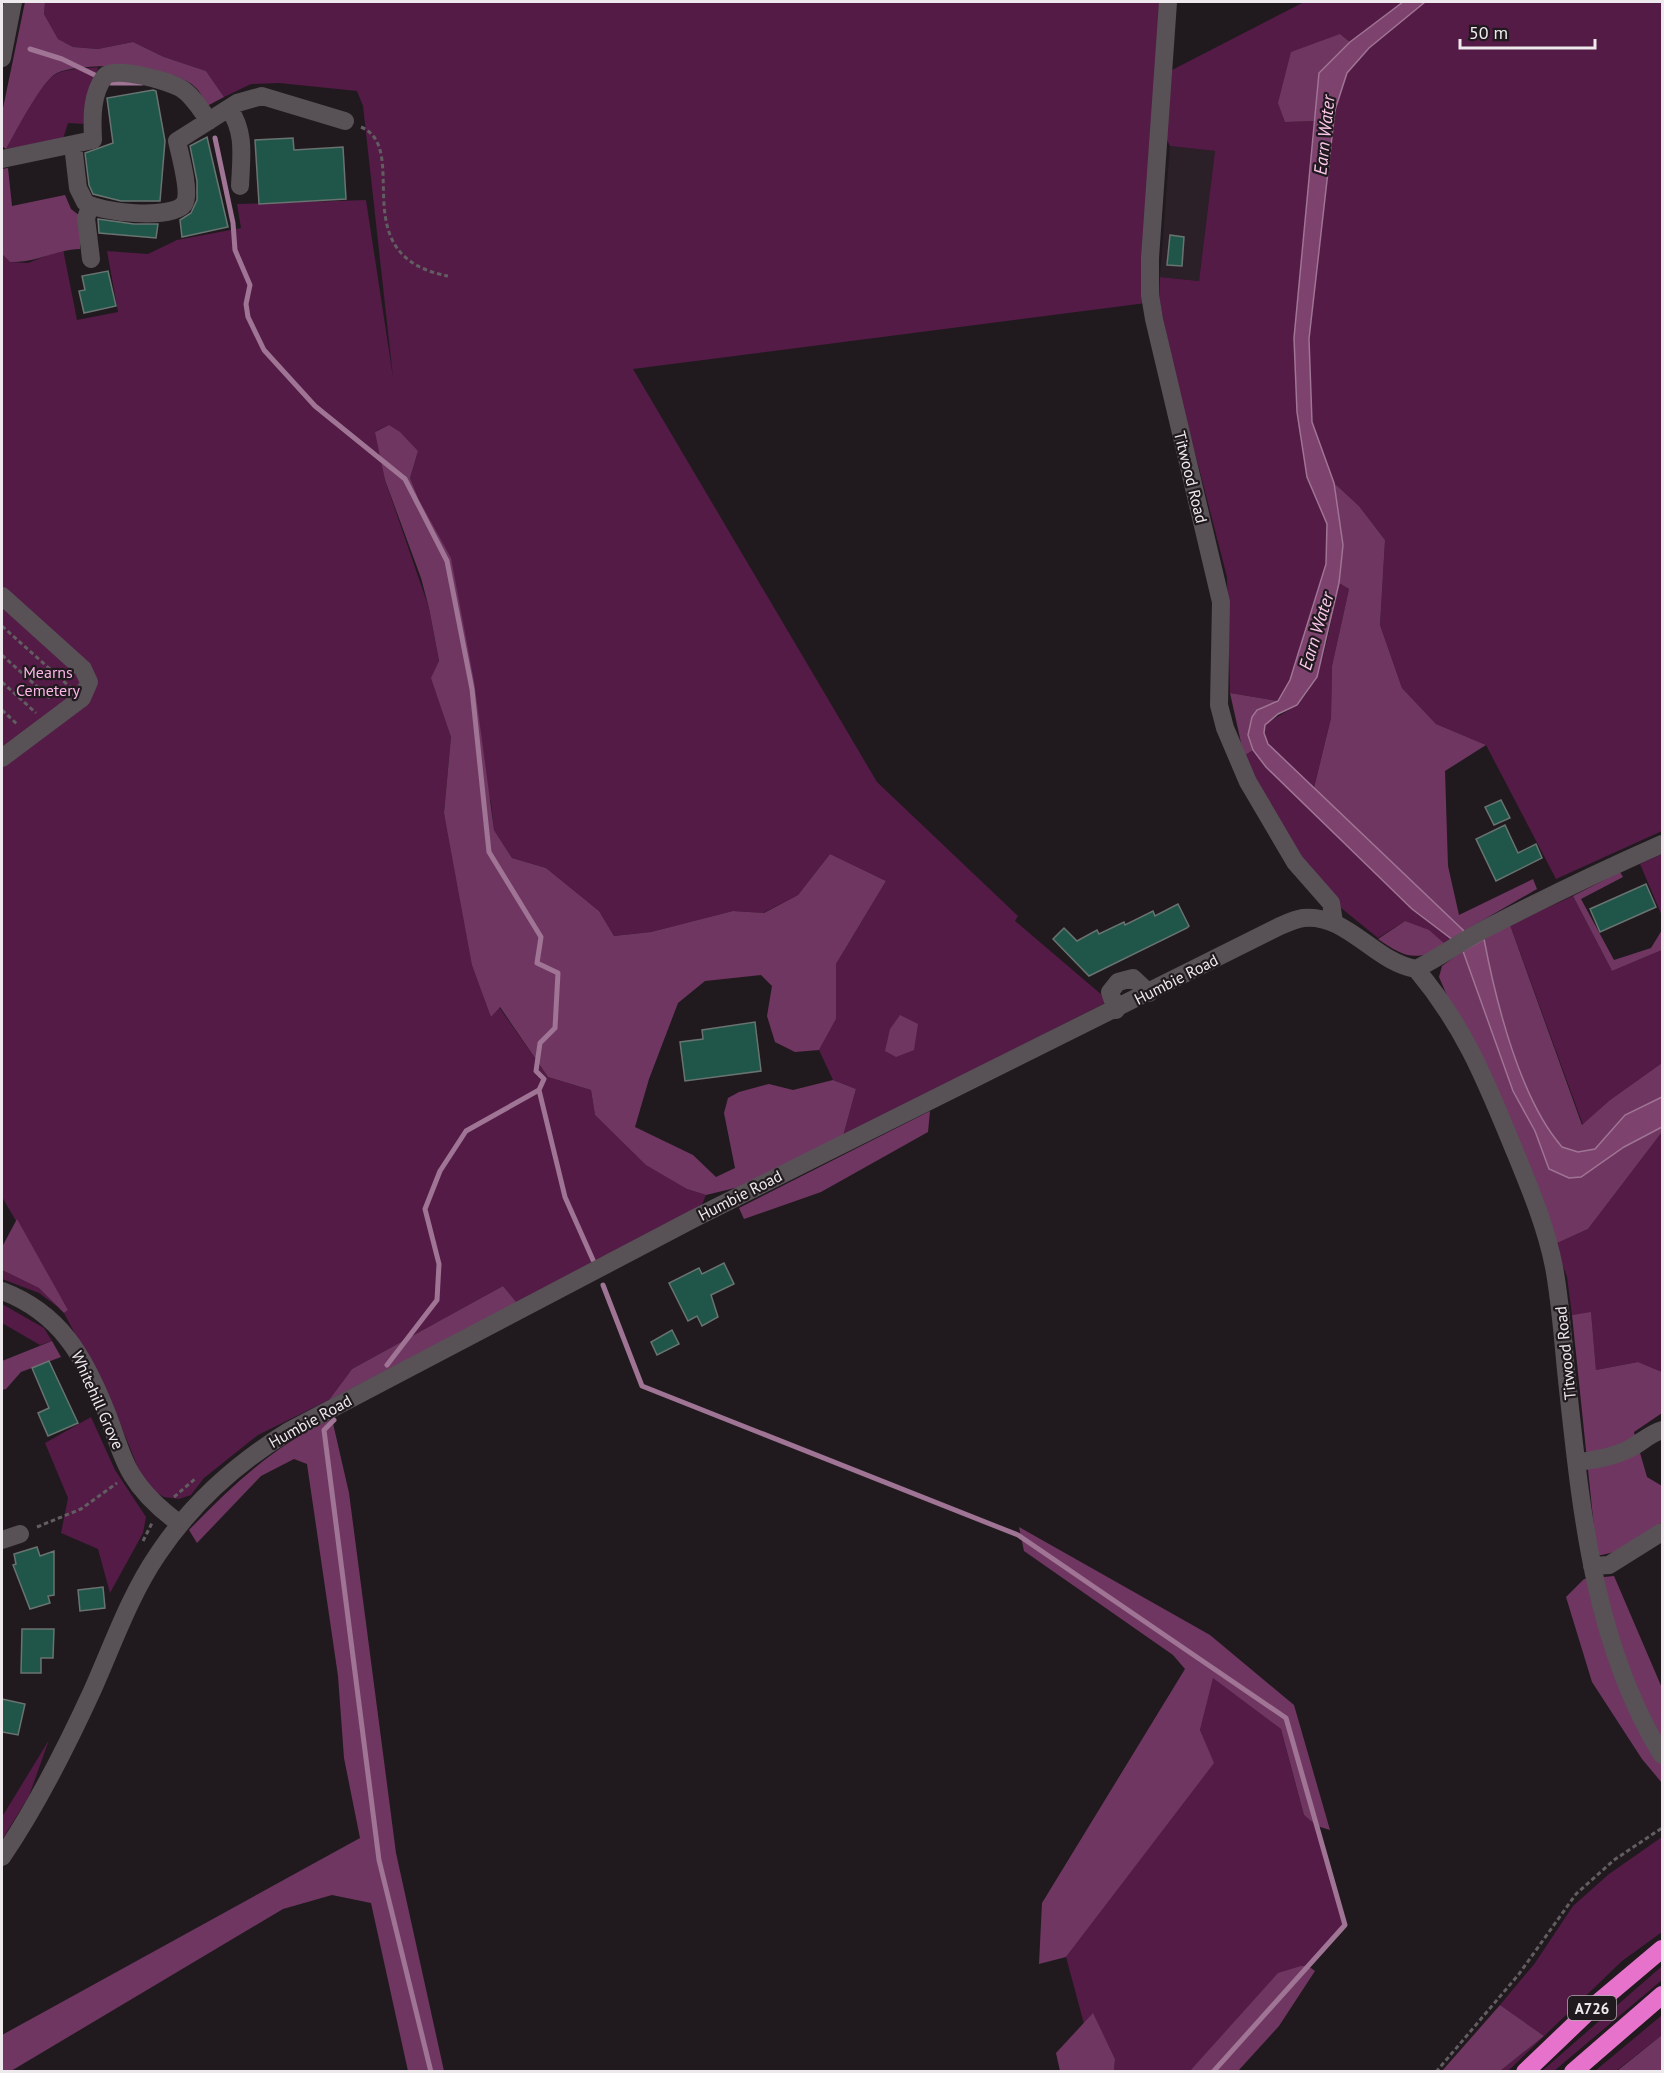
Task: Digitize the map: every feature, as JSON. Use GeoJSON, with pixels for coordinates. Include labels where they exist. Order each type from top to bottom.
{"type":"FeatureCollection","features":[{"type":"Feature","properties":{"kind":"highway","name":"A726"},"geometry":{"type":"LineString","coordinates":[[1525,2072],[1593,2007],[1662,1949]]}},
{"type":"Feature","properties":{"kind":"highway","name":"A726"},"geometry":{"type":"LineString","coordinates":[[1573,2072],[1662,1995]]}},
{"type":"Feature","properties":{"kind":"street"},"geometry":{"type":"LineString","coordinates":[[2,58],[13,2]]}},
{"type":"Feature","properties":{"kind":"street","name":"Titwood Road"},"geometry":{"type":"LineString","coordinates":[[1168,2],[1150,258],[1150,295],[1221,602],[1220,705],[1225,729],[1248,782],[1295,862],[1331,903],[1334,922]]}},
{"type":"Feature","properties":{"kind":"street"},"geometry":{"type":"LineString","coordinates":[[2,159],[93,140],[92,112],[95,100],[105,77],[113,72],[154,78],[183,89],[198,104],[208,121]]}},
{"type":"Feature","properties":{"kind":"street"},"geometry":{"type":"LineString","coordinates":[[72,145],[81,197],[90,207],[148,214],[180,207],[185,203],[186,193],[177,141],[237,103],[262,96],[345,121]]}},
{"type":"Feature","properties":{"kind":"street"},"geometry":{"type":"LineString","coordinates":[[229,109],[236,119],[242,137],[240,186]]}},
{"type":"Feature","properties":{"kind":"street"},"geometry":{"type":"LineString","coordinates":[[90,207],[86,218],[91,260]]}},
{"type":"Feature","properties":{"kind":"street"},"geometry":{"type":"LineString","coordinates":[[2,596],[83,669],[90,682],[82,698],[2,758]]}},
{"type":"Feature","properties":{"kind":"street"},"geometry":{"type":"LineString","coordinates":[[1416,969],[1444,956],[1484,929],[1556,892],[1662,844]]}},
{"type":"Feature","properties":{"kind":"street","name":"Humbie Road"},"geometry":{"type":"LineString","coordinates":[[2,1857],[53,1772],[129,1607],[156,1556],[180,1524],[227,1474],[258,1450],[317,1415],[695,1218],[1116,1010],[1280,926],[1303,918],[1334,922],[1387,959],[1416,969]]}},
{"type":"Feature","properties":{"kind":"street","name":"Titwood Road"},"geometry":{"type":"LineString","coordinates":[[1416,969],[1457,1023],[1477,1059],[1549,1244],[1559,1299],[1592,1566],[1609,1636],[1621,1670],[1662,1755]]}},
{"type":"Feature","properties":{"kind":"street","name":"Whitehill Grove"},"geometry":{"type":"LineString","coordinates":[[2,1291],[32,1305],[62,1329],[91,1377],[131,1473],[146,1495],[180,1524]]}},
{"type":"Feature","properties":{"kind":"street"},"geometry":{"type":"LineString","coordinates":[[1578,1462],[1613,1456],[1632,1448],[1645,1437],[1662,1430]]}},
{"type":"Feature","properties":{"kind":"street"},"geometry":{"type":"LineString","coordinates":[[1592,1566],[1610,1565],[1662,1532]]}},
{"type":"Feature","properties":{"kind":"street"},"geometry":{"type":"LineString","coordinates":[[2,1540],[20,1534]]}},
{"type":"Feature","properties":{"kind":"path"},"geometry":{"type":"LineString","coordinates":[[345,121],[369,130],[376,139],[380,151],[384,204],[392,243],[406,260],[424,272],[448,276]]}},
{"type":"Feature","properties":{"kind":"path"},"geometry":{"type":"LineString","coordinates":[[2,626],[82,698]]}},
{"type":"Feature","properties":{"kind":"path"},"geometry":{"type":"LineString","coordinates":[[2,655],[65,711]]}},
{"type":"Feature","properties":{"kind":"path"},"geometry":{"type":"LineString","coordinates":[[2,682],[48,723]]}},
{"type":"Feature","properties":{"kind":"path"},"geometry":{"type":"LineString","coordinates":[[20,1534],[81,1509],[131,1473]]}},
{"type":"Feature","properties":{"kind":"path"},"geometry":{"type":"LineString","coordinates":[[1436,2072],[1519,1974],[1576,1894],[1614,1860],[1662,1828]]}},
{"type":"Feature","properties":{"kind":"shaded area"},"geometry":{"type":"Polygon","coordinates":[[[25,2],[45,2],[44,14],[58,39],[73,47],[98,49],[133,42],[164,57],[206,71],[224,97],[207,106],[197,89],[184,80],[149,70],[107,66],[70,69],[57,73],[44,86],[6,149],[2,146],[2,113],[25,2]]]}},
{"type":"Feature","properties":{"kind":"shaded area"},"geometry":{"type":"Polygon","coordinates":[[[1340,34],[1350,42],[1319,73],[1316,121],[1285,122],[1278,103],[1291,52],[1340,34]]]}},
{"type":"Feature","properties":{"kind":"shaded area"},"geometry":{"type":"Polygon","coordinates":[[[1170,146],[1215,151],[1199,281],[1160,277],[1170,146]]]}},
{"type":"Feature","properties":{"kind":"shaded area"},"geometry":{"type":"Polygon","coordinates":[[[8,168],[12,206],[65,195],[71,209],[80,216],[80,249],[19,262],[10,262],[2,254],[2,169],[8,168]]]}},
{"type":"Feature","properties":{"kind":"shaded area"},"geometry":{"type":"Polygon","coordinates":[[[389,425],[400,432],[418,451],[410,478],[419,500],[451,558],[474,681],[494,830],[512,858],[546,868],[599,911],[614,936],[651,932],[733,911],[764,913],[798,895],[830,854],[886,881],[836,964],[836,1019],[819,1050],[795,1052],[775,1042],[767,1016],[772,986],[761,975],[705,981],[678,1003],[649,1079],[635,1127],[693,1155],[716,1177],[735,1168],[724,1113],[728,1098],[739,1092],[769,1084],[793,1090],[833,1080],[856,1089],[843,1136],[743,1186],[706,1195],[687,1189],[646,1165],[595,1115],[591,1090],[548,1077],[500,1007],[491,1017],[472,965],[444,813],[451,737],[431,678],[439,661],[429,608],[421,578],[385,480],[375,432],[389,425]]]}},
{"type":"Feature","properties":{"kind":"shaded area"},"geometry":{"type":"Polygon","coordinates":[[[1334,483],[1359,506],[1385,540],[1380,625],[1402,688],[1436,724],[1486,745],[1445,771],[1448,866],[1459,915],[1533,879],[1537,889],[1464,931],[1314,788],[1331,718],[1332,666],[1349,589],[1339,583],[1343,545],[1334,483]]]}},
{"type":"Feature","properties":{"kind":"shaded area"},"geometry":{"type":"Polygon","coordinates":[[[1230,693],[1278,701],[1262,709],[1252,719],[1249,732],[1253,750],[1244,756],[1230,693]]]}},
{"type":"Feature","properties":{"kind":"shaded area"},"geometry":{"type":"Polygon","coordinates":[[[1620,872],[1623,877],[1581,899],[1614,960],[1651,948],[1662,930],[1662,950],[1612,971],[1573,896],[1620,872]]]}},
{"type":"Feature","properties":{"kind":"shaded area"},"geometry":{"type":"Polygon","coordinates":[[[1405,921],[1429,930],[1446,945],[1436,951],[1410,956],[1378,939],[1405,921]]]}},
{"type":"Feature","properties":{"kind":"shaded area"},"geometry":{"type":"Polygon","coordinates":[[[1510,925],[1582,1125],[1610,1100],[1662,1063],[1662,1097],[1625,1115],[1595,1149],[1578,1152],[1562,1147],[1547,1127],[1522,1077],[1495,991],[1484,939],[1510,925]]]}},
{"type":"Feature","properties":{"kind":"shaded area"},"geometry":{"type":"Polygon","coordinates":[[[1463,951],[1513,1091],[1535,1131],[1549,1169],[1624,1147],[1662,1127],[1662,1132],[1588,1229],[1555,1244],[1439,977],[1442,966],[1463,951]]]}},
{"type":"Feature","properties":{"kind":"shaded area"},"geometry":{"type":"Polygon","coordinates":[[[900,1015],[918,1024],[914,1050],[896,1057],[885,1051],[890,1029],[900,1015]]]}},
{"type":"Feature","properties":{"kind":"shaded area"},"geometry":{"type":"Polygon","coordinates":[[[930,1111],[928,1132],[821,1192],[744,1219],[739,1208],[930,1111]]]}},
{"type":"Feature","properties":{"kind":"shaded area"},"geometry":{"type":"Polygon","coordinates":[[[17,1219],[68,1310],[64,1313],[39,1288],[2,1270],[2,1247],[17,1219]]]}},
{"type":"Feature","properties":{"kind":"shaded area"},"geometry":{"type":"Polygon","coordinates":[[[503,1286],[517,1303],[329,1400],[352,1369],[503,1286]]]}},
{"type":"Feature","properties":{"kind":"shaded area"},"geometry":{"type":"Polygon","coordinates":[[[1591,1312],[1596,1370],[1638,1362],[1662,1372],[1662,1413],[1634,1432],[1647,1477],[1662,1486],[1662,1522],[1615,1552],[1597,1556],[1572,1315],[1591,1312]]]}},
{"type":"Feature","properties":{"kind":"shaded area"},"geometry":{"type":"Polygon","coordinates":[[[52,1341],[61,1357],[21,1372],[6,1389],[2,1390],[2,1361],[52,1341]]]}},
{"type":"Feature","properties":{"kind":"shaded area"},"geometry":{"type":"Polygon","coordinates":[[[332,1419],[349,1493],[396,1853],[444,2071],[408,2071],[371,1903],[332,1895],[283,1909],[11,2071],[2,2071],[2,2035],[360,1838],[344,1758],[338,1676],[307,1464],[294,1459],[261,1476],[197,1543],[189,1530],[255,1467],[291,1441],[332,1419]]]}},
{"type":"Feature","properties":{"kind":"shaded area"},"geometry":{"type":"Polygon","coordinates":[[[1019,1527],[1210,1635],[1294,1705],[1330,1830],[1317,1826],[1304,1815],[1281,1729],[1213,1678],[1200,1730],[1214,1763],[1066,1957],[1039,1964],[1042,1903],[1185,1669],[1173,1655],[1024,1551],[1019,1527]]]}},
{"type":"Feature","properties":{"kind":"shaded area"},"geometry":{"type":"Polygon","coordinates":[[[1614,1576],[1662,1688],[1662,1783],[1642,1759],[1592,1682],[1566,1597],[1584,1579],[1614,1576]]]}},
{"type":"Feature","properties":{"kind":"shaded area"},"geometry":{"type":"Polygon","coordinates":[[[1308,1966],[1315,1971],[1279,2026],[1238,2071],[1190,2071],[1278,1973],[1308,1966]]]}},
{"type":"Feature","properties":{"kind":"shaded area"},"geometry":{"type":"Polygon","coordinates":[[[1500,2005],[1544,2036],[1500,2071],[1442,2071],[1500,2005]]]}},
{"type":"Feature","properties":{"kind":"shaded area"},"geometry":{"type":"Polygon","coordinates":[[[1093,2013],[1115,2059],[1114,2071],[1060,2071],[1056,2053],[1093,2013]]]}},
{"type":"Feature","properties":{"kind":"shaded area"},"geometry":{"type":"Polygon","coordinates":[[[1662,2035],[1662,2071],[1617,2071],[1662,2035]]]}},
{"type":"Feature","properties":{"kind":"green space","name":"Mearns Cemetery"},"geometry":{"type":"Polygon","coordinates":[[[45,2],[1162,2],[1146,303],[633,369],[877,782],[1018,916],[1015,921],[1109,1001],[843,1136],[856,1089],[833,1080],[819,1050],[836,1019],[836,964],[886,881],[830,854],[798,895],[763,913],[733,911],[651,932],[614,936],[599,911],[546,868],[512,858],[494,830],[491,803],[419,500],[410,478],[418,451],[389,425],[376,431],[385,480],[429,608],[439,662],[432,678],[451,737],[444,813],[491,1017],[499,1007],[548,1077],[591,1090],[595,1115],[618,1137],[687,1189],[706,1195],[700,1209],[517,1303],[503,1286],[352,1369],[329,1400],[258,1435],[204,1478],[191,1495],[179,1499],[164,1497],[154,1491],[140,1473],[114,1408],[64,1313],[68,1310],[2,1197],[2,254],[10,262],[28,263],[63,249],[77,320],[118,312],[107,251],[148,254],[177,240],[241,228],[237,204],[366,200],[393,377],[363,106],[357,91],[279,83],[251,84],[224,97],[206,71],[164,57],[133,42],[98,49],[73,47],[58,39],[44,14],[45,2]]]}},
{"type":"Feature","properties":{"kind":"green space"},"geometry":{"type":"Polygon","coordinates":[[[1304,2],[1403,2],[1350,42],[1340,34],[1285,122],[1316,121],[1294,338],[1297,412],[1307,477],[1327,524],[1326,564],[1290,680],[1278,701],[1230,693],[1227,577],[1178,387],[1159,299],[1160,277],[1199,281],[1215,151],[1170,146],[1166,138],[1172,70],[1304,2]]]}},
{"type":"Feature","properties":{"kind":"green space"},"geometry":{"type":"Polygon","coordinates":[[[1425,2],[1662,2],[1662,831],[1556,879],[1486,745],[1436,724],[1402,688],[1380,625],[1385,540],[1359,506],[1334,483],[1312,422],[1309,339],[1335,110],[1347,73],[1369,48],[1425,2]]]}},
{"type":"Feature","properties":{"kind":"green space"},"geometry":{"type":"Polygon","coordinates":[[[98,67],[85,124],[68,123],[63,139],[6,149],[29,108],[50,79],[66,71],[98,67]]]}},
{"type":"Feature","properties":{"kind":"green space"},"geometry":{"type":"Polygon","coordinates":[[[1339,583],[1349,589],[1332,666],[1331,718],[1314,788],[1274,752],[1265,734],[1265,725],[1296,705],[1306,695],[1313,682],[1325,648],[1339,583]]]}},
{"type":"Feature","properties":{"kind":"green space"},"geometry":{"type":"Polygon","coordinates":[[[1253,750],[1266,767],[1412,909],[1453,940],[1446,945],[1405,921],[1378,938],[1330,899],[1281,827],[1244,756],[1253,750]]]}},
{"type":"Feature","properties":{"kind":"green space"},"geometry":{"type":"Polygon","coordinates":[[[1662,854],[1662,916],[1640,864],[1662,854]]]}},
{"type":"Feature","properties":{"kind":"green space"},"geometry":{"type":"Polygon","coordinates":[[[1573,896],[1612,971],[1662,950],[1662,1063],[1610,1100],[1583,1125],[1510,925],[1573,896]]]}},
{"type":"Feature","properties":{"kind":"green space"},"geometry":{"type":"Polygon","coordinates":[[[1662,1132],[1662,1372],[1638,1362],[1596,1370],[1591,1313],[1572,1315],[1567,1277],[1555,1244],[1588,1229],[1662,1132]]]}},
{"type":"Feature","properties":{"kind":"green space"},"geometry":{"type":"Polygon","coordinates":[[[2,1270],[39,1288],[58,1307],[39,1293],[2,1279],[2,1270]]]}},
{"type":"Feature","properties":{"kind":"green space"},"geometry":{"type":"Polygon","coordinates":[[[2,1304],[44,1328],[52,1341],[40,1345],[2,1323],[2,1304]]]}},
{"type":"Feature","properties":{"kind":"green space"},"geometry":{"type":"Polygon","coordinates":[[[91,1417],[115,1470],[146,1517],[143,1533],[110,1593],[98,1549],[61,1533],[68,1498],[45,1443],[91,1417]]]}},
{"type":"Feature","properties":{"kind":"green space"},"geometry":{"type":"Polygon","coordinates":[[[1213,1677],[1281,1729],[1304,1815],[1317,1826],[1345,1925],[1308,1966],[1301,1966],[1190,2071],[1114,2071],[1115,2059],[1093,2014],[1084,2024],[1066,1957],[1213,1763],[1200,1730],[1213,1677]]]}},
{"type":"Feature","properties":{"kind":"green space"},"geometry":{"type":"Polygon","coordinates":[[[49,1740],[29,1796],[2,1840],[2,1817],[49,1740]]]}},
{"type":"Feature","properties":{"kind":"green space"},"geometry":{"type":"Polygon","coordinates":[[[1662,1837],[1662,1932],[1622,1961],[1508,2071],[1500,2071],[1544,2036],[1500,2005],[1535,1963],[1573,1906],[1609,1874],[1662,1837]]]}},
{"type":"Feature","properties":{"kind":"green space"},"geometry":{"type":"Polygon","coordinates":[[[1662,1966],[1662,1980],[1554,2071],[1542,2071],[1662,1966]]]}},
{"type":"Feature","properties":{"kind":"green space"},"geometry":{"type":"Polygon","coordinates":[[[1662,2015],[1662,2035],[1616,2071],[1595,2071],[1662,2015]]]}},
{"type":"Feature","properties":{"kind":"water","name":"Earn Water"},"geometry":{"type":"Polygon","coordinates":[[[1403,2],[1425,2],[1369,48],[1347,73],[1335,110],[1309,339],[1312,422],[1334,483],[1343,545],[1339,583],[1317,677],[1297,705],[1278,714],[1265,725],[1264,733],[1268,744],[1464,931],[1453,940],[1412,909],[1266,767],[1253,750],[1248,735],[1252,717],[1257,710],[1278,701],[1290,680],[1326,564],[1327,524],[1307,477],[1297,412],[1294,338],[1319,73],[1350,42],[1403,2]]]}},
{"type":"Feature","properties":{"kind":"water"},"geometry":{"type":"Polygon","coordinates":[[[1484,939],[1495,991],[1522,1077],[1547,1127],[1562,1147],[1578,1152],[1595,1149],[1625,1115],[1662,1097],[1662,1127],[1624,1147],[1581,1177],[1569,1178],[1549,1169],[1535,1131],[1513,1091],[1463,951],[1484,939]]]}},
{"type":"Feature","properties":{"kind":"building"},"geometry":{"type":"Polygon","coordinates":[[[156,91],[165,141],[160,201],[121,201],[93,194],[89,185],[85,153],[113,143],[107,98],[156,91]]]}},
{"type":"Feature","properties":{"kind":"building"},"geometry":{"type":"Polygon","coordinates":[[[207,137],[228,227],[182,237],[180,220],[191,213],[197,200],[197,181],[190,146],[207,137]]]}},
{"type":"Feature","properties":{"kind":"building"},"geometry":{"type":"Polygon","coordinates":[[[293,138],[294,150],[343,147],[346,199],[259,204],[255,140],[293,138]]]}},
{"type":"Feature","properties":{"kind":"building"},"geometry":{"type":"Polygon","coordinates":[[[98,219],[134,224],[158,224],[156,238],[99,233],[98,219]]]}},
{"type":"Feature","properties":{"kind":"building"},"geometry":{"type":"Polygon","coordinates":[[[1170,235],[1184,237],[1182,266],[1167,265],[1170,235]]]}},
{"type":"Feature","properties":{"kind":"building"},"geometry":{"type":"Polygon","coordinates":[[[108,271],[116,306],[84,313],[79,291],[85,290],[82,276],[108,271]]]}},
{"type":"Feature","properties":{"kind":"building"},"geometry":{"type":"Polygon","coordinates":[[[1501,800],[1510,818],[1494,825],[1485,807],[1501,800]]]}},
{"type":"Feature","properties":{"kind":"building"},"geometry":{"type":"Polygon","coordinates":[[[1505,825],[1518,853],[1536,844],[1542,858],[1496,881],[1476,839],[1505,825]]]}},
{"type":"Feature","properties":{"kind":"building"},"geometry":{"type":"Polygon","coordinates":[[[1646,884],[1656,907],[1600,932],[1590,909],[1646,884]]]}},
{"type":"Feature","properties":{"kind":"building"},"geometry":{"type":"Polygon","coordinates":[[[1178,904],[1189,926],[1187,928],[1089,976],[1053,939],[1064,928],[1077,941],[1097,930],[1099,934],[1124,922],[1125,925],[1153,911],[1155,916],[1178,904]]]}},
{"type":"Feature","properties":{"kind":"building"},"geometry":{"type":"Polygon","coordinates":[[[755,1022],[761,1071],[685,1081],[680,1042],[703,1039],[702,1030],[755,1022]]]}},
{"type":"Feature","properties":{"kind":"building"},"geometry":{"type":"Polygon","coordinates":[[[724,1263],[734,1284],[711,1295],[718,1317],[702,1326],[697,1316],[688,1321],[669,1283],[699,1268],[702,1274],[724,1263]]]}},
{"type":"Feature","properties":{"kind":"building"},"geometry":{"type":"Polygon","coordinates":[[[672,1330],[679,1344],[657,1355],[651,1342],[672,1330]]]}},
{"type":"Feature","properties":{"kind":"building"},"geometry":{"type":"Polygon","coordinates":[[[49,1361],[78,1423],[48,1436],[38,1413],[49,1408],[32,1368],[49,1361]]]}},
{"type":"Feature","properties":{"kind":"building"},"geometry":{"type":"Polygon","coordinates":[[[37,1547],[40,1556],[54,1551],[54,1595],[48,1596],[50,1603],[30,1609],[13,1565],[16,1564],[14,1554],[37,1547]]]}},
{"type":"Feature","properties":{"kind":"building"},"geometry":{"type":"Polygon","coordinates":[[[103,1587],[105,1608],[80,1611],[78,1590],[103,1587]]]}},
{"type":"Feature","properties":{"kind":"building"},"geometry":{"type":"Polygon","coordinates":[[[22,1629],[54,1629],[53,1658],[41,1658],[41,1673],[21,1673],[22,1629]]]}},
{"type":"Feature","properties":{"kind":"building"},"geometry":{"type":"Polygon","coordinates":[[[2,1699],[25,1704],[18,1735],[2,1732],[2,1699]]]}},
{"type":"Feature","properties":{"kind":"waterway"},"geometry":{"type":"LineString","coordinates":[[30,49],[62,59],[111,83],[142,83]]}},
{"type":"Feature","properties":{"kind":"waterway"},"geometry":{"type":"LineString","coordinates":[[215,138],[233,223],[235,250],[250,285],[246,304],[248,317],[264,350],[315,406],[405,479],[447,561],[472,689],[489,852],[541,937],[537,963],[558,973],[555,1028],[540,1043],[536,1071],[544,1079],[539,1090],[466,1131],[440,1171],[425,1209],[439,1264],[437,1300],[387,1365]]}},
{"type":"Feature","properties":{"kind":"waterway"},"geometry":{"type":"LineString","coordinates":[[539,1090],[565,1197],[593,1260]]}},
{"type":"Feature","properties":{"kind":"waterway"},"geometry":{"type":"LineString","coordinates":[[603,1285],[642,1386],[1018,1535],[1286,1718],[1345,1925],[1213,2072]]}},
{"type":"Feature","properties":{"kind":"waterway"},"geometry":{"type":"LineString","coordinates":[[334,1420],[324,1430],[379,1860],[431,2072]]}}]}
